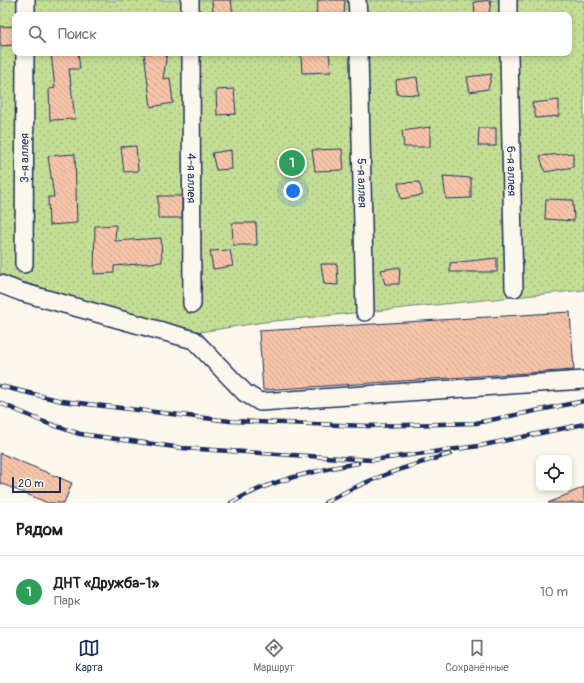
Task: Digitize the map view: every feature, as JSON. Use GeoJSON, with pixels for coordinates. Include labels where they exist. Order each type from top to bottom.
{"type":"FeatureCollection","features":[{"type":"Feature","properties":{"kind":"lane"},"geometry":{"type":"LineString","coordinates":[[26,0],[26,12]]}},
{"type":"Feature","properties":{"kind":"lane"},"geometry":{"type":"LineString","coordinates":[[190,0],[190,12]]}},
{"type":"Feature","properties":{"kind":"lane"},"geometry":{"type":"LineString","coordinates":[[357,0],[358,12]]}},
{"type":"Feature","properties":{"kind":"lane"},"geometry":{"type":"LineString","coordinates":[[508,0],[508,12]]}},
{"type":"Feature","properties":{"kind":"lane","name":"3-я аллея"},"geometry":{"type":"LineString","coordinates":[[24,264],[25,56]]}},
{"type":"Feature","properties":{"kind":"lane","name":"4-я аллея"},"geometry":{"type":"LineString","coordinates":[[191,56],[192,304]]}},
{"type":"Feature","properties":{"kind":"lane","name":"5-я аллея"},"geometry":{"type":"LineString","coordinates":[[359,56],[365,312]]}},
{"type":"Feature","properties":{"kind":"lane","name":"6-я аллея"},"geometry":{"type":"LineString","coordinates":[[509,56],[514,288]]}},
{"type":"Feature","properties":{"kind":"lane"},"geometry":{"type":"LineString","coordinates":[[0,284],[22,292],[194,340],[245,393],[260,402],[584,380]]}},
{"type":"Feature","properties":{"kind":"green space"},"geometry":{"type":"Polygon","coordinates":[[[0,0],[584,0],[584,290],[264,322],[193,333],[20,281],[0,273],[0,0]]]}},
{"type":"Feature","properties":{"kind":"building"},"geometry":{"type":"Polygon","coordinates":[[[212,0],[231,0],[233,12],[213,12],[212,0]]]}},
{"type":"Feature","properties":{"kind":"building"},"geometry":{"type":"Polygon","coordinates":[[[318,0],[345,0],[344,12],[316,12],[318,0]]]}},
{"type":"Feature","properties":{"kind":"building"},"geometry":{"type":"Polygon","coordinates":[[[491,0],[489,12],[475,12],[474,2],[491,0]]]}},
{"type":"Feature","properties":{"kind":"building"},"geometry":{"type":"Polygon","coordinates":[[[12,26],[12,45],[0,46],[0,27],[12,26]]]}},
{"type":"Feature","properties":{"kind":"building"},"geometry":{"type":"Polygon","coordinates":[[[51,56],[78,56],[80,69],[69,69],[75,119],[50,120],[49,89],[55,88],[51,56]]]}},
{"type":"Feature","properties":{"kind":"building"},"geometry":{"type":"Polygon","coordinates":[[[144,56],[167,56],[163,79],[170,78],[173,103],[151,107],[144,56]]]}},
{"type":"Feature","properties":{"kind":"building"},"geometry":{"type":"Polygon","coordinates":[[[301,56],[329,56],[331,72],[302,73],[301,56]]]}},
{"type":"Feature","properties":{"kind":"building"},"geometry":{"type":"Polygon","coordinates":[[[492,74],[488,89],[470,92],[467,77],[492,74]]]}},
{"type":"Feature","properties":{"kind":"building"},"geometry":{"type":"Polygon","coordinates":[[[417,77],[419,95],[397,94],[396,80],[417,77]]]}},
{"type":"Feature","properties":{"kind":"building"},"geometry":{"type":"Polygon","coordinates":[[[234,89],[236,114],[217,115],[216,90],[234,89]]]}},
{"type":"Feature","properties":{"kind":"building"},"geometry":{"type":"Polygon","coordinates":[[[559,100],[559,116],[536,118],[532,103],[559,100]]]}},
{"type":"Feature","properties":{"kind":"building"},"geometry":{"type":"Polygon","coordinates":[[[430,127],[430,147],[404,147],[402,131],[430,127]]]}},
{"type":"Feature","properties":{"kind":"building"},"geometry":{"type":"Polygon","coordinates":[[[479,128],[496,128],[496,146],[478,146],[479,128]]]}},
{"type":"Feature","properties":{"kind":"building"},"geometry":{"type":"Polygon","coordinates":[[[136,146],[138,171],[124,172],[121,147],[136,146]]]}},
{"type":"Feature","properties":{"kind":"building"},"geometry":{"type":"Polygon","coordinates":[[[342,149],[344,170],[315,171],[312,150],[342,149]]]}},
{"type":"Feature","properties":{"kind":"building"},"geometry":{"type":"Polygon","coordinates":[[[231,150],[232,169],[216,170],[212,153],[231,150]]]}},
{"type":"Feature","properties":{"kind":"building"},"geometry":{"type":"Polygon","coordinates":[[[573,153],[573,167],[545,172],[540,156],[573,153]]]}},
{"type":"Feature","properties":{"kind":"building"},"geometry":{"type":"Polygon","coordinates":[[[75,154],[77,223],[49,225],[48,197],[54,197],[48,156],[75,154]]]}},
{"type":"Feature","properties":{"kind":"building"},"geometry":{"type":"Polygon","coordinates":[[[443,176],[471,178],[471,198],[446,199],[443,176]]]}},
{"type":"Feature","properties":{"kind":"building"},"geometry":{"type":"Polygon","coordinates":[[[419,182],[423,195],[401,199],[398,183],[419,182]]]}},
{"type":"Feature","properties":{"kind":"building"},"geometry":{"type":"Polygon","coordinates":[[[158,196],[182,196],[182,218],[158,218],[158,196]]]}},
{"type":"Feature","properties":{"kind":"building"},"geometry":{"type":"Polygon","coordinates":[[[546,199],[573,200],[574,221],[545,219],[546,199]]]}},
{"type":"Feature","properties":{"kind":"building"},"geometry":{"type":"Polygon","coordinates":[[[232,223],[256,223],[257,245],[233,245],[232,223]]]}},
{"type":"Feature","properties":{"kind":"building"},"geometry":{"type":"Polygon","coordinates":[[[116,225],[115,241],[161,238],[162,262],[114,266],[114,273],[94,274],[95,226],[116,225]]]}},
{"type":"Feature","properties":{"kind":"building"},"geometry":{"type":"Polygon","coordinates":[[[230,250],[233,266],[213,269],[210,251],[230,250]]]}},
{"type":"Feature","properties":{"kind":"building"},"geometry":{"type":"Polygon","coordinates":[[[497,258],[497,272],[450,272],[450,263],[497,258]]]}},
{"type":"Feature","properties":{"kind":"building"},"geometry":{"type":"Polygon","coordinates":[[[321,264],[337,264],[338,285],[324,284],[321,264]]]}},
{"type":"Feature","properties":{"kind":"building"},"geometry":{"type":"Polygon","coordinates":[[[400,267],[399,284],[385,284],[381,270],[400,267]]]}},
{"type":"Feature","properties":{"kind":"building"},"geometry":{"type":"Polygon","coordinates":[[[570,312],[574,370],[263,390],[259,331],[570,312]]]}},
{"type":"Feature","properties":{"kind":"building"},"geometry":{"type":"Polygon","coordinates":[[[0,453],[72,483],[64,503],[48,503],[0,483],[0,453]]]}},
{"type":"Feature","properties":{"kind":"building"},"geometry":{"type":"Polygon","coordinates":[[[584,487],[584,503],[548,503],[584,487]]]}},
{"type":"Feature","properties":{"kind":"railway"},"geometry":{"type":"LineString","coordinates":[[0,386],[62,401],[230,421],[369,426],[476,423],[584,401]]}},
{"type":"Feature","properties":{"kind":"railway"},"geometry":{"type":"LineString","coordinates":[[0,403],[44,422],[80,434],[182,448],[372,460],[479,446],[584,424]]}},
{"type":"Feature","properties":{"kind":"railway"},"geometry":{"type":"LineString","coordinates":[[325,503],[355,487],[402,469],[450,454]]}},
{"type":"Feature","properties":{"kind":"railway"},"geometry":{"type":"LineString","coordinates":[[231,503],[277,482],[325,469],[358,463]]}},
{"type":"Feature","properties":{"kind":"place","name":"ДНТ «Дружба-1»"},"geometry":{"type":"Point","coordinates":[292,163]}}]}
